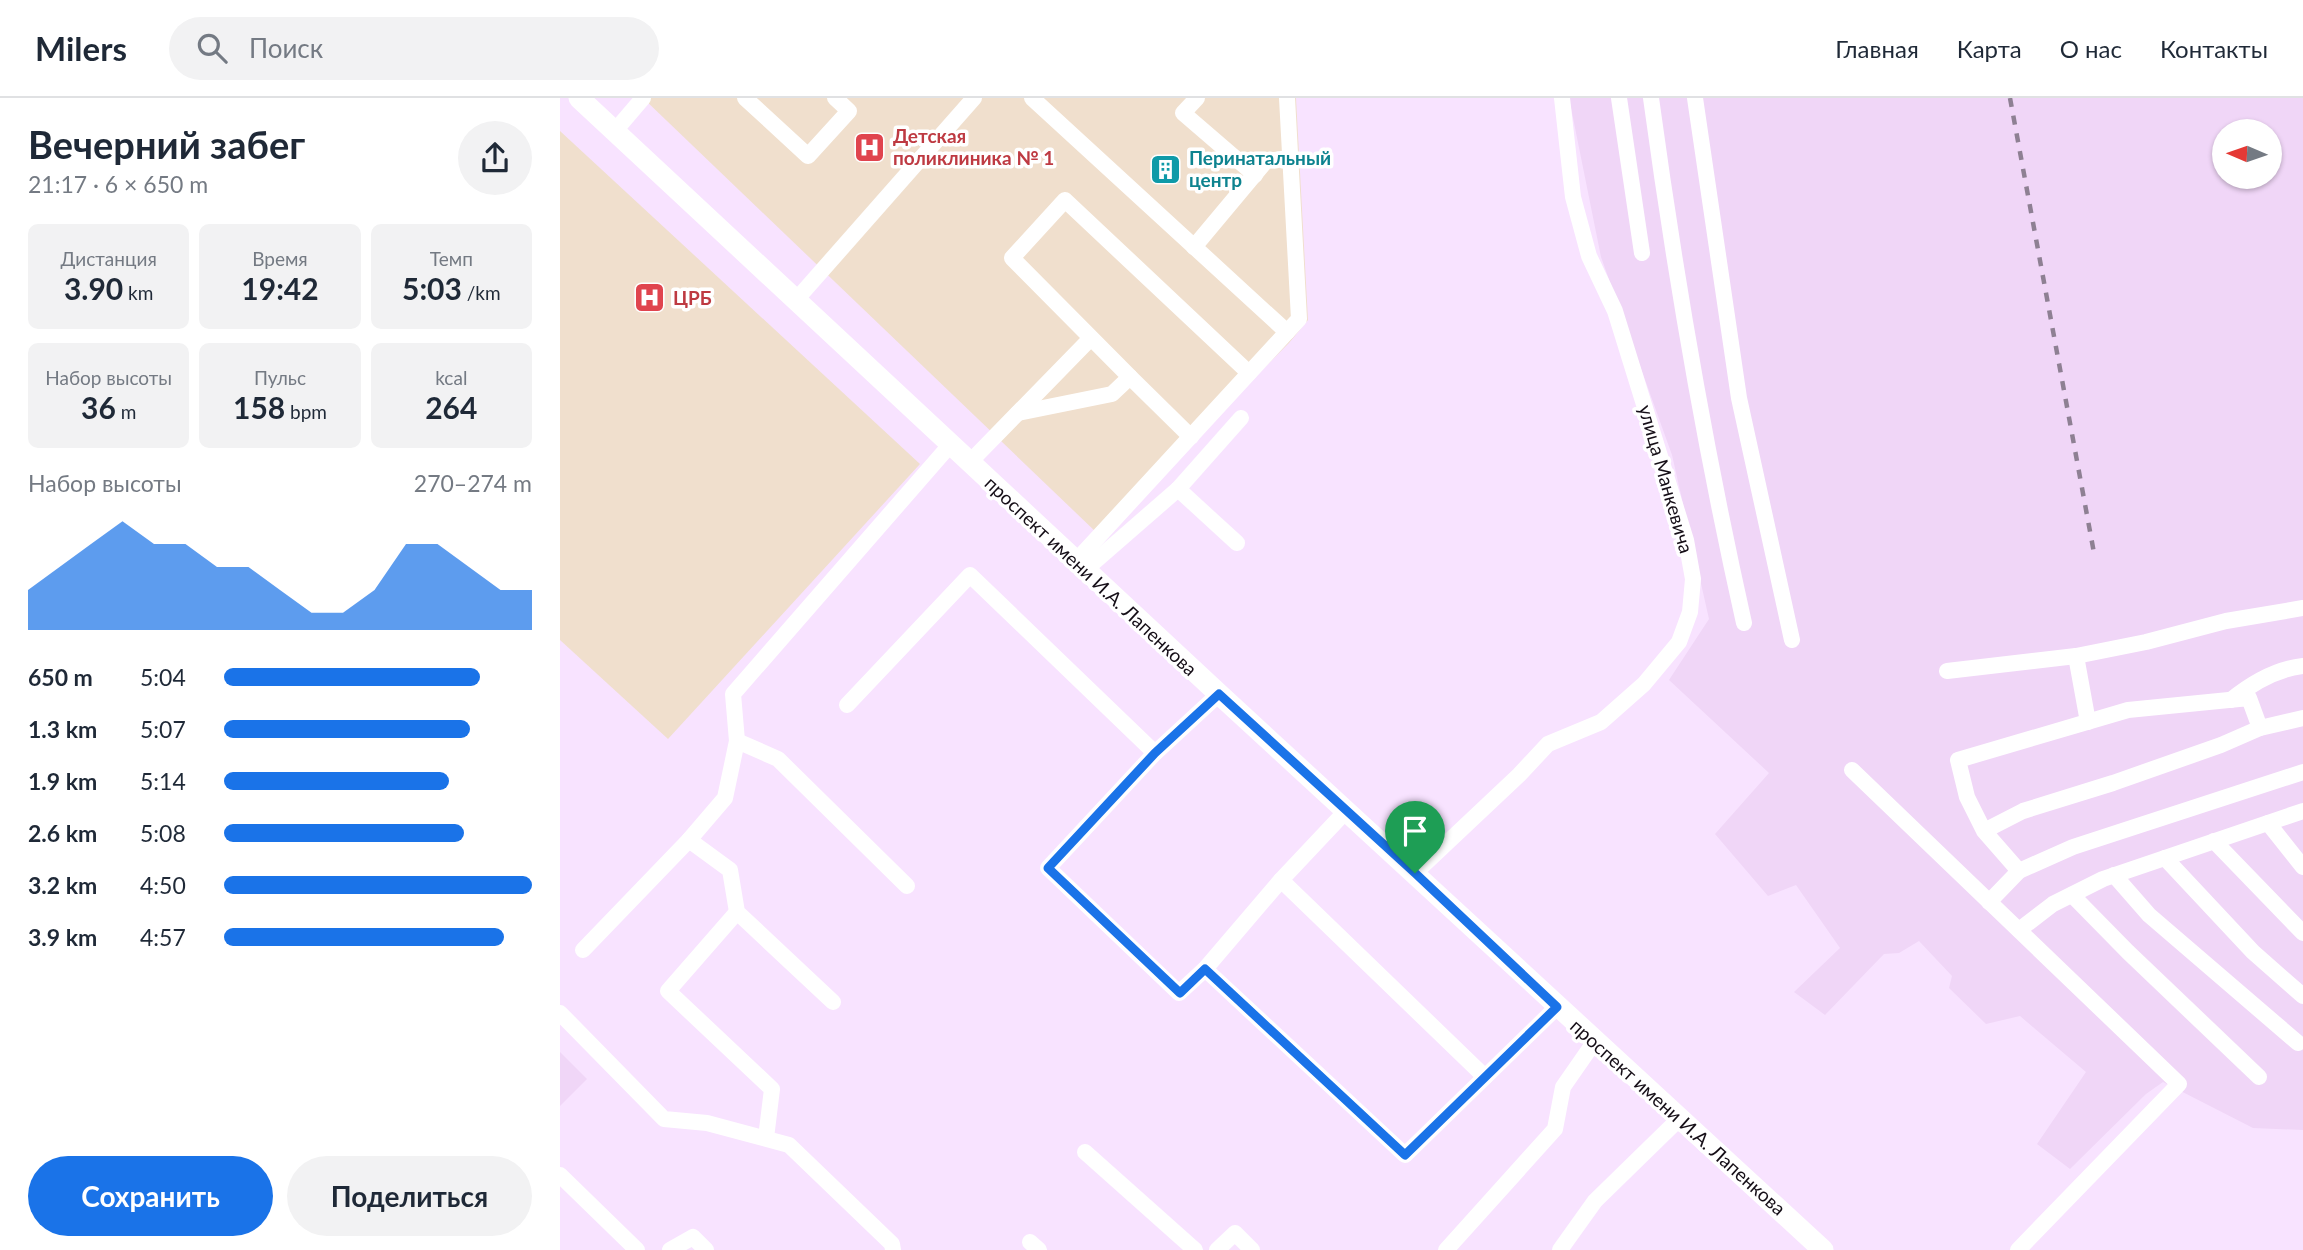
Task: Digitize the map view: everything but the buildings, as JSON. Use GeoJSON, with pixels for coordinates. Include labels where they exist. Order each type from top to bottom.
{"type":"FeatureCollection","features":[{"type":"Feature","properties":{"kind":"main road","name":"проспект имени И.А. Лапенкова"},"geometry":{"type":"LineString","coordinates":[[579,98],[969,463],[1823,1250]]}},
{"type":"Feature","properties":{"kind":"street"},"geometry":{"type":"LineString","coordinates":[[614,132],[643,98]]}},
{"type":"Feature","properties":{"kind":"street"},"geometry":{"type":"LineString","coordinates":[[745,98],[808,156],[849,111],[835,98]]}},
{"type":"Feature","properties":{"kind":"street"},"geometry":{"type":"LineString","coordinates":[[796,300],[974,98]]}},
{"type":"Feature","properties":{"kind":"street"},"geometry":{"type":"LineString","coordinates":[[1032,98],[1287,332]]}},
{"type":"Feature","properties":{"kind":"street"},"geometry":{"type":"LineString","coordinates":[[1197,98],[1183,113],[1255,175]]}},
{"type":"Feature","properties":{"kind":"street"},"geometry":{"type":"LineString","coordinates":[[1081,566],[1191,436],[1299,319],[1287,98]]}},
{"type":"Feature","properties":{"kind":"street"},"geometry":{"type":"LineString","coordinates":[[1619,98],[1642,253]]}},
{"type":"Feature","properties":{"kind":"street"},"geometry":{"type":"LineString","coordinates":[[1651,98],[1689,354],[1715,493],[1744,623]]}},
{"type":"Feature","properties":{"kind":"street"},"geometry":{"type":"LineString","coordinates":[[1695,98],[1739,398],[1792,640]]}},
{"type":"Feature","properties":{"kind":"street","name":"улица Манкевича"},"geometry":{"type":"LineString","coordinates":[[1415,873],[1548,744],[1601,722],[1644,684],[1679,642],[1690,612],[1693,579],[1686,540],[1615,311],[1585,244],[1573,197],[1562,99]]}},
{"type":"Feature","properties":{"kind":"street"},"geometry":{"type":"LineString","coordinates":[[1194,247],[1266,162],[1290,158]]}},
{"type":"Feature","properties":{"kind":"street"},"geometry":{"type":"LineString","coordinates":[[1191,436],[1012,258],[1065,200],[1249,373]]}},
{"type":"Feature","properties":{"kind":"street"},"geometry":{"type":"LineString","coordinates":[[969,463],[1091,338]]}},
{"type":"Feature","properties":{"kind":"street"},"geometry":{"type":"LineString","coordinates":[[1018,413],[1111,394],[1130,377]]}},
{"type":"Feature","properties":{"kind":"street"},"geometry":{"type":"LineString","coordinates":[[1081,566],[1178,489],[1241,418]]}},
{"type":"Feature","properties":{"kind":"street"},"geometry":{"type":"LineString","coordinates":[[583,950],[689,840],[725,798],[737,741],[733,694],[950,445]]}},
{"type":"Feature","properties":{"kind":"street"},"geometry":{"type":"LineString","coordinates":[[1178,489],[1237,543]]}},
{"type":"Feature","properties":{"kind":"street"},"geometry":{"type":"LineString","coordinates":[[847,705],[970,575],[1155,753]]}},
{"type":"Feature","properties":{"kind":"street"},"geometry":{"type":"LineString","coordinates":[[1947,671],[2076,656],[2146,642],[2226,621],[2303,608]]}},
{"type":"Feature","properties":{"kind":"street"},"geometry":{"type":"LineString","coordinates":[[2076,656],[2088,722]]}},
{"type":"Feature","properties":{"kind":"street"},"geometry":{"type":"LineString","coordinates":[[2231,700],[2252,683],[2289,668],[2303,666]]}},
{"type":"Feature","properties":{"kind":"street"},"geometry":{"type":"LineString","coordinates":[[1219,694],[1155,753],[1048,868],[1180,993],[1205,969],[1281,880],[1346,811]]}},
{"type":"Feature","properties":{"kind":"street"},"geometry":{"type":"LineString","coordinates":[[2019,871],[1984,831],[1967,797],[1958,760],[2127,710],[2249,698],[2260,728]]}},
{"type":"Feature","properties":{"kind":"street"},"geometry":{"type":"LineString","coordinates":[[1984,831],[2023,811],[2209,749],[2260,728],[2303,718]]}},
{"type":"Feature","properties":{"kind":"street"},"geometry":{"type":"LineString","coordinates":[[737,741],[778,759],[907,886]]}},
{"type":"Feature","properties":{"kind":"street"},"geometry":{"type":"LineString","coordinates":[[1852,770],[2179,1084],[2018,1250]]}},
{"type":"Feature","properties":{"kind":"street"},"geometry":{"type":"LineString","coordinates":[[1989,902],[2019,871],[2073,847],[2303,772]]}},
{"type":"Feature","properties":{"kind":"street"},"geometry":{"type":"LineString","coordinates":[[2019,930],[2053,904],[2114,875],[2303,811]]}},
{"type":"Feature","properties":{"kind":"street"},"geometry":{"type":"LineString","coordinates":[[2268,823],[2303,867]]}},
{"type":"Feature","properties":{"kind":"street"},"geometry":{"type":"LineString","coordinates":[[689,840],[730,870],[737,912],[833,1002]]}},
{"type":"Feature","properties":{"kind":"street"},"geometry":{"type":"LineString","coordinates":[[2214,841],[2303,933]]}},
{"type":"Feature","properties":{"kind":"street"},"geometry":{"type":"LineString","coordinates":[[2165,858],[2253,952],[2303,996]]}},
{"type":"Feature","properties":{"kind":"street"},"geometry":{"type":"LineString","coordinates":[[2114,875],[2149,915],[2298,1043]]}},
{"type":"Feature","properties":{"kind":"street"},"geometry":{"type":"LineString","coordinates":[[1281,880],[1485,1077]]}},
{"type":"Feature","properties":{"kind":"street"},"geometry":{"type":"LineString","coordinates":[[2072,895],[2259,1077]]}},
{"type":"Feature","properties":{"kind":"street"},"geometry":{"type":"LineString","coordinates":[[737,912],[668,991],[772,1089],[766,1138]]}},
{"type":"Feature","properties":{"kind":"street"},"geometry":{"type":"LineString","coordinates":[[1205,969],[1405,1155],[1557,1007]]}},
{"type":"Feature","properties":{"kind":"street"},"geometry":{"type":"LineString","coordinates":[[560,1013],[664,1119],[707,1123],[789,1144],[892,1244],[893,1250]]}},
{"type":"Feature","properties":{"kind":"street"},"geometry":{"type":"LineString","coordinates":[[1446,1250],[1555,1129],[1563,1087],[1594,1041]]}},
{"type":"Feature","properties":{"kind":"street"},"geometry":{"type":"LineString","coordinates":[[1560,1250],[1595,1201],[1679,1119]]}},
{"type":"Feature","properties":{"kind":"street"},"geometry":{"type":"LineString","coordinates":[[1085,1152],[1195,1250]]}},
{"type":"Feature","properties":{"kind":"street"},"geometry":{"type":"LineString","coordinates":[[560,1175],[637,1250]]}},
{"type":"Feature","properties":{"kind":"street"},"geometry":{"type":"LineString","coordinates":[[1217,1250],[1235,1233],[1252,1250]]}},
{"type":"Feature","properties":{"kind":"street"},"geometry":{"type":"LineString","coordinates":[[670,1250],[693,1237],[706,1250]]}},
{"type":"Feature","properties":{"kind":"shaded area"},"geometry":{"type":"Polygon","coordinates":[[[643,98],[1296,98],[1308,320],[1289,343],[1098,534],[643,98]]]}},
{"type":"Feature","properties":{"kind":"shaded area"},"geometry":{"type":"Polygon","coordinates":[[[1569,98],[2303,98],[2303,1130],[2253,1128],[2163,1082],[2146,1094],[2070,1169],[2037,1144],[2086,1072],[2020,1016],[1986,1024],[1949,988],[1952,976],[1919,941],[1899,953],[1884,954],[1825,1015],[1794,992],[1840,948],[1796,885],[1768,896],[1715,834],[1769,773],[1669,680],[1709,619],[1672,455],[1601,257],[1569,98]]]}},
{"type":"Feature","properties":{"kind":"shaded area","name":"ЦРБ"},"geometry":{"type":"Polygon","coordinates":[[[560,131],[920,464],[668,739],[560,640],[560,131]]]}},
{"type":"Feature","properties":{"kind":"shaded area"},"geometry":{"type":"Polygon","coordinates":[[[560,1052],[587,1079],[560,1106],[560,1052]]]}},
{"type":"Feature","properties":{"kind":"railway"},"geometry":{"type":"LineString","coordinates":[[2010,98],[2094,553]]}},
{"type":"Feature","properties":{"kind":"place","name":"Детская поликлиника № 1"},"geometry":{"type":"Point","coordinates":[870,147]}},
{"type":"Feature","properties":{"kind":"place","name":"Перинатальный центр"},"geometry":{"type":"Point","coordinates":[1166,169]}},
{"type":"Feature","properties":{"kind":"place","name":"ЦРБ"},"geometry":{"type":"Point","coordinates":[650,298]}},
{"type":"Feature","properties":{"kind":"route"},"geometry":{"type":"LineString","coordinates":[[1219,694],[1415,873],[1557,1007],[1405,1155],[1205,969],[1180,993],[1048,868],[1155,753],[1219,694]]}}]}
